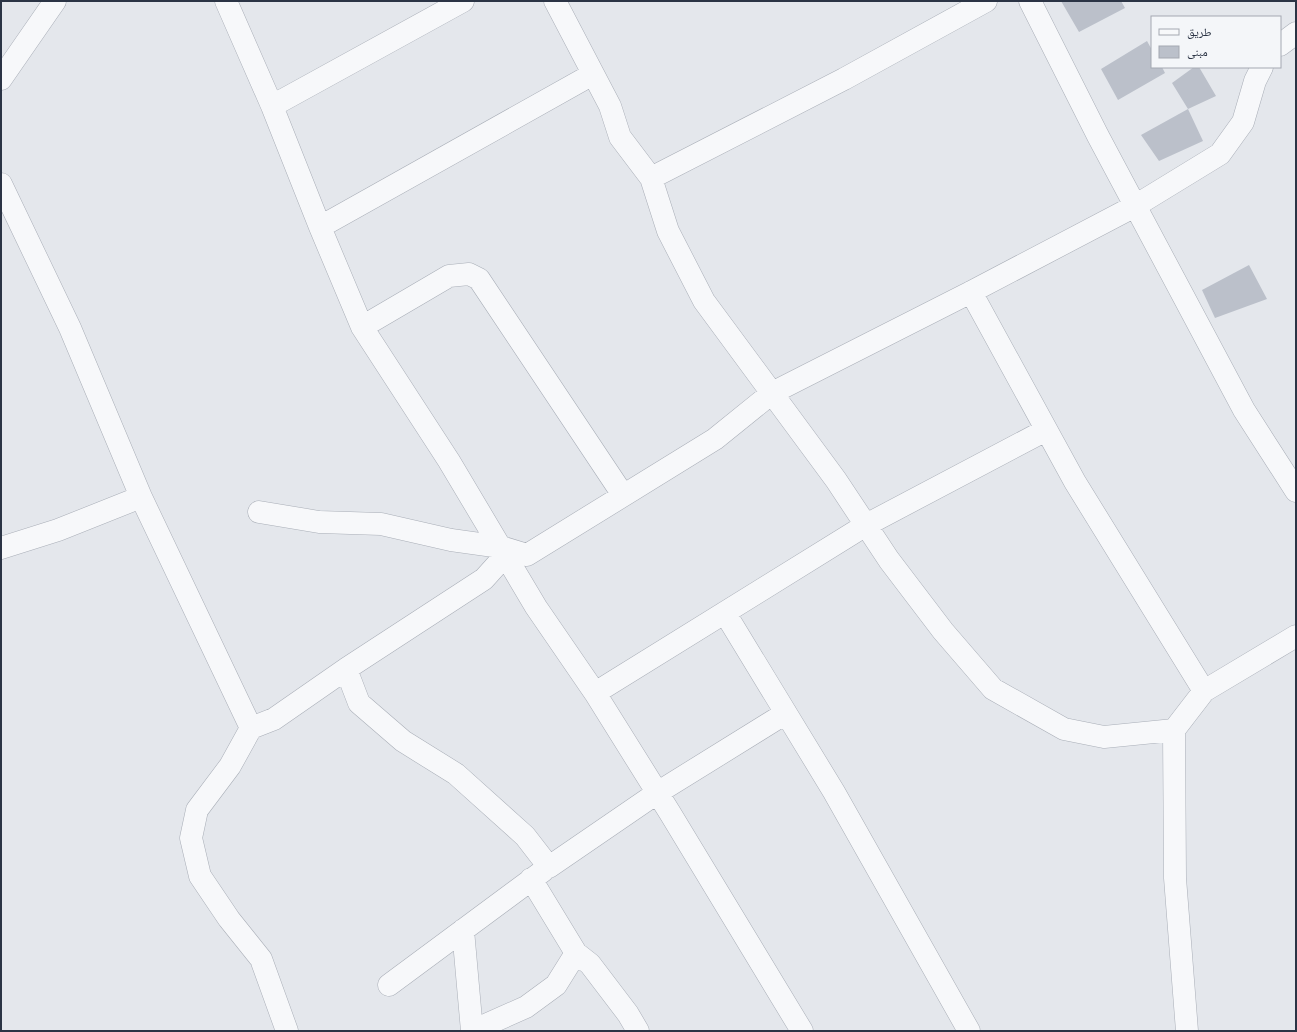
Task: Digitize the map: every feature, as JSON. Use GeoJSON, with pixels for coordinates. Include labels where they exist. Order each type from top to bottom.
{"type":"FeatureCollection","features":[{"type":"Feature","properties":{"kind":"street"},"geometry":{"type":"LineString","coordinates":[[1,80],[55,1]]}},
{"type":"Feature","properties":{"kind":"street"},"geometry":{"type":"LineString","coordinates":[[226,1],[272,106],[362,327],[449,462],[536,607],[595,694],[657,793],[802,1031]]}},
{"type":"Feature","properties":{"kind":"street"},"geometry":{"type":"LineString","coordinates":[[272,106],[463,1]]}},
{"type":"Feature","properties":{"kind":"street"},"geometry":{"type":"LineString","coordinates":[[555,1],[610,106],[620,137],[651,178],[668,231],[704,301],[836,480],[889,560],[943,631],[993,689],[1064,729],[1104,737],[1174,730]]}},
{"type":"Feature","properties":{"kind":"street"},"geometry":{"type":"LineString","coordinates":[[651,178],[844,79],[986,1]]}},
{"type":"Feature","properties":{"kind":"street"},"geometry":{"type":"LineString","coordinates":[[1030,1],[1135,206],[1244,410],[1296,491]]}},
{"type":"Feature","properties":{"kind":"street"},"geometry":{"type":"LineString","coordinates":[[1281,44],[1296,33]]}},
{"type":"Feature","properties":{"kind":"street"},"geometry":{"type":"LineString","coordinates":[[259,512],[319,522],[381,524],[451,540],[501,547],[527,555],[715,439],[772,393],[972,292],[1135,206],[1220,154],[1243,122],[1255,81],[1262,68]]}},
{"type":"Feature","properties":{"kind":"street"},"geometry":{"type":"LineString","coordinates":[[320,227],[593,74]]}},
{"type":"Feature","properties":{"kind":"street"},"geometry":{"type":"LineString","coordinates":[[1,184],[70,328],[141,497],[250,728]]}},
{"type":"Feature","properties":{"kind":"street"},"geometry":{"type":"LineString","coordinates":[[362,327],[448,276],[469,274],[479,279],[623,495]]}},
{"type":"Feature","properties":{"kind":"street"},"geometry":{"type":"LineString","coordinates":[[972,292],[1075,482],[1204,691]]}},
{"type":"Feature","properties":{"kind":"street"},"geometry":{"type":"LineString","coordinates":[[595,694],[866,525],[1046,430]]}},
{"type":"Feature","properties":{"kind":"street"},"geometry":{"type":"LineString","coordinates":[[1,548],[58,530],[141,497]]}},
{"type":"Feature","properties":{"kind":"street"},"geometry":{"type":"LineString","coordinates":[[287,1031],[262,959],[229,919],[200,876],[191,838],[197,810],[230,766],[250,728],[274,719],[346,669],[484,579],[502,559],[501,547]]}},
{"type":"Feature","properties":{"kind":"street"},"geometry":{"type":"LineString","coordinates":[[725,613],[834,792],[969,1031]]}},
{"type":"Feature","properties":{"kind":"street"},"geometry":{"type":"LineString","coordinates":[[1187,1031],[1175,878],[1174,730],[1204,691],[1296,636]]}},
{"type":"Feature","properties":{"kind":"street"},"geometry":{"type":"LineString","coordinates":[[346,669],[360,703],[403,740],[456,774],[525,836],[549,867]]}},
{"type":"Feature","properties":{"kind":"street"},"geometry":{"type":"LineString","coordinates":[[389,985],[531,879],[657,793],[786,713]]}},
{"type":"Feature","properties":{"kind":"street"},"geometry":{"type":"LineString","coordinates":[[531,879],[576,953],[590,964],[628,1014],[638,1031]]}},
{"type":"Feature","properties":{"kind":"street"},"geometry":{"type":"LineString","coordinates":[[464,930],[472,1031],[526,1007],[544,994],[556,985],[576,953]]}},
{"type":"Feature","properties":{"kind":"building"},"geometry":{"type":"Polygon","coordinates":[[[1061,1],[1121,1],[1125,8],[1079,32],[1061,1]]]}},
{"type":"Feature","properties":{"kind":"building"},"geometry":{"type":"Polygon","coordinates":[[[1147,41],[1151,48],[1151,68],[1162,68],[1165,73],[1118,100],[1101,69],[1147,41]]]}},
{"type":"Feature","properties":{"kind":"building"},"geometry":{"type":"Polygon","coordinates":[[[1193,68],[1200,68],[1216,96],[1188,109],[1172,83],[1193,68]]]}},
{"type":"Feature","properties":{"kind":"building"},"geometry":{"type":"Polygon","coordinates":[[[1188,109],[1203,141],[1159,161],[1141,135],[1188,109]]]}},
{"type":"Feature","properties":{"kind":"building"},"geometry":{"type":"Polygon","coordinates":[[[1249,265],[1267,299],[1215,318],[1202,290],[1249,265]]]}}]}
